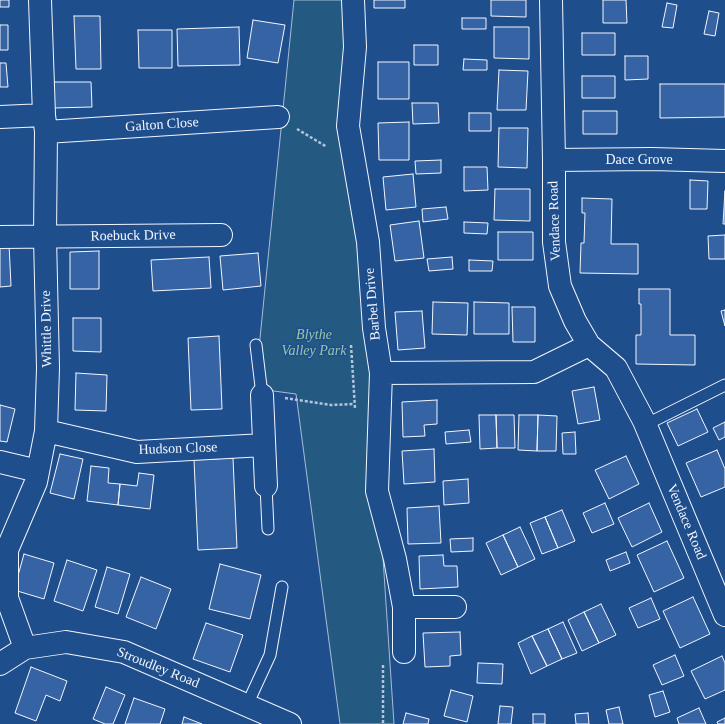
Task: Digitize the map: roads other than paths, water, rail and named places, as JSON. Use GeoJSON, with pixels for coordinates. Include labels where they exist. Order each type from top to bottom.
{"type":"FeatureCollection","features":[{"type":"Feature","properties":{"kind":"street","name":"Whittle Drive"},"geometry":{"type":"LineString","coordinates":[[25,648],[7,598],[7,550],[36,482],[46,431],[48,368],[45,237],[45,124],[40,0]]}},
{"type":"Feature","properties":{"kind":"street","name":"Barbel Drive"},"geometry":{"type":"LineString","coordinates":[[353,0],[355,47],[348,126],[368,242],[374,328],[381,373],[377,491],[395,559],[404,607],[404,652]]}},
{"type":"Feature","properties":{"kind":"street","name":"Vendace Road"},"geometry":{"type":"LineString","coordinates":[[551,0],[554,242],[560,286],[575,321],[589,345],[616,368],[645,425],[725,614]]}},
{"type":"Feature","properties":{"kind":"street","name":"Galton Close"},"geometry":{"type":"LineString","coordinates":[[0,117],[45,124],[278,117]]}},
{"type":"Feature","properties":{"kind":"street","name":"Dace Grove"},"geometry":{"type":"LineString","coordinates":[[554,160],[652,159],[725,161]]}},
{"type":"Feature","properties":{"kind":"street","name":"Roebuck Drive"},"geometry":{"type":"LineString","coordinates":[[0,237],[221,235]]}},
{"type":"Feature","properties":{"kind":"street"},"geometry":{"type":"LineString","coordinates":[[381,373],[534,372],[589,345]]}},
{"type":"Feature","properties":{"kind":"street"},"geometry":{"type":"LineString","coordinates":[[262,395],[266,486]]}},
{"type":"Feature","properties":{"kind":"street","name":"Hudson Close"},"geometry":{"type":"LineString","coordinates":[[46,431],[137,452],[264,445]]}},
{"type":"Feature","properties":{"kind":"street"},"geometry":{"type":"LineString","coordinates":[[0,462],[38,471]]}},
{"type":"Feature","properties":{"kind":"street"},"geometry":{"type":"LineString","coordinates":[[404,607],[455,606]]}},
{"type":"Feature","properties":{"kind":"street","name":"Stroudley Road"},"geometry":{"type":"LineString","coordinates":[[0,664],[25,648],[66,642],[124,652],[290,724]]}},
{"type":"Feature","properties":{"kind":"lane"},"geometry":{"type":"LineString","coordinates":[[256,345],[262,395]]}},
{"type":"Feature","properties":{"kind":"lane"},"geometry":{"type":"LineString","coordinates":[[645,425],[725,385]]}},
{"type":"Feature","properties":{"kind":"lane"},"geometry":{"type":"LineString","coordinates":[[266,486],[268,529]]}},
{"type":"Feature","properties":{"kind":"lane"},"geometry":{"type":"LineString","coordinates":[[247,705],[270,655],[282,587]]}},
{"type":"Feature","properties":{"kind":"park label","name":"Blythe Valley Park"},"geometry":{"type":"Point","coordinates":[314,344]}}]}
